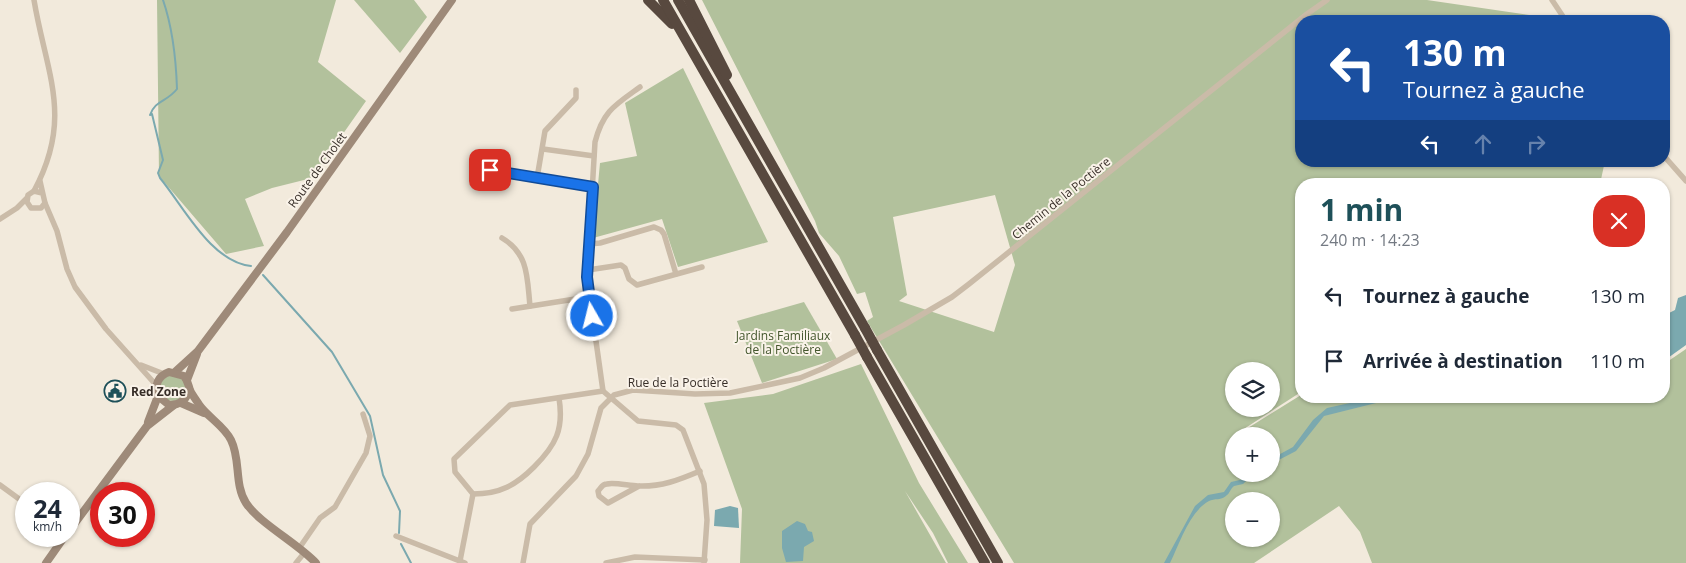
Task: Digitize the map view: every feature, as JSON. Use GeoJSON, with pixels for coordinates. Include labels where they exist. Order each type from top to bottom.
{"type":"FeatureCollection","features":[{"type":"Feature","properties":{"kind":"highway"},"geometry":{"type":"LineString","coordinates":[[648,0],[663,14],[696,54]]}},
{"type":"Feature","properties":{"kind":"highway"},"geometry":{"type":"LineString","coordinates":[[664,0],[985,563]]}},
{"type":"Feature","properties":{"kind":"highway"},"geometry":{"type":"LineString","coordinates":[[678,0],[998,563]]}},
{"type":"Feature","properties":{"kind":"highway"},"geometry":{"type":"LineString","coordinates":[[689,0],[721,61],[745,117]]}},
{"type":"Feature","properties":{"kind":"main road","name":"Route de Cholet"},"geometry":{"type":"LineString","coordinates":[[175,372],[198,352],[287,232],[452,0]]}},
{"type":"Feature","properties":{"kind":"main road","name":"Route de Cholet"},"geometry":{"type":"LineString","coordinates":[[187,380],[198,352]]}},
{"type":"Feature","properties":{"kind":"main road"},"geometry":{"type":"LineString","coordinates":[[80,516],[147,426],[158,396],[156,385],[164,374],[175,372],[187,380],[190,389],[207,414],[223,429],[231,440],[235,452],[240,490],[246,503],[256,514],[302,549],[316,563]]}},
{"type":"Feature","properties":{"kind":"main road"},"geometry":{"type":"LineString","coordinates":[[147,426],[177,404],[190,389]]}},
{"type":"Feature","properties":{"kind":"main road"},"geometry":{"type":"LineString","coordinates":[[158,396],[165,403],[177,404],[207,414]]}},
{"type":"Feature","properties":{"kind":"main road"},"geometry":{"type":"LineString","coordinates":[[46,563],[57,547]]}},
{"type":"Feature","properties":{"kind":"street"},"geometry":{"type":"LineString","coordinates":[[0,219],[18,208],[34,191],[40,181],[54,137],[56,107],[47,54],[34,0]]}},
{"type":"Feature","properties":{"kind":"street","name":"Chemin de la Poctière"},"geometry":{"type":"LineString","coordinates":[[1306,15],[1327,0]]}},
{"type":"Feature","properties":{"kind":"street"},"geometry":{"type":"LineString","coordinates":[[1552,0],[1562,15]]}},
{"type":"Feature","properties":{"kind":"street","name":"Chemin de la Poctière"},"geometry":{"type":"LineString","coordinates":[[789,382],[830,365],[952,297],[1295,24]]}},
{"type":"Feature","properties":{"kind":"street"},"geometry":{"type":"LineString","coordinates":[[606,563],[635,556],[704,562],[707,520],[704,484],[680,427],[638,421],[603,391],[588,297],[594,156],[600,123],[611,109],[640,87]]}},
{"type":"Feature","properties":{"kind":"street"},"geometry":{"type":"LineString","coordinates":[[537,178],[545,131],[576,98],[576,90]]}},
{"type":"Feature","properties":{"kind":"street"},"geometry":{"type":"LineString","coordinates":[[543,149],[594,156]]}},
{"type":"Feature","properties":{"kind":"street"},"geometry":{"type":"LineString","coordinates":[[1670,163],[1686,182]]}},
{"type":"Feature","properties":{"kind":"street"},"geometry":{"type":"LineString","coordinates":[[490,170],[593,187]]}},
{"type":"Feature","properties":{"kind":"street"},"geometry":{"type":"LineString","coordinates":[[40,181],[45,203],[57,231],[67,269],[75,287],[113,336],[156,385]]}},
{"type":"Feature","properties":{"kind":"street"},"geometry":{"type":"LineString","coordinates":[[34,191],[42,193]]}},
{"type":"Feature","properties":{"kind":"street"},"geometry":{"type":"LineString","coordinates":[[27,198],[29,206]]}},
{"type":"Feature","properties":{"kind":"street"},"geometry":{"type":"LineString","coordinates":[[38,209],[45,203]]}},
{"type":"Feature","properties":{"kind":"street"},"geometry":{"type":"LineString","coordinates":[[18,208],[29,206],[38,209],[50,217]]}},
{"type":"Feature","properties":{"kind":"street"},"geometry":{"type":"LineString","coordinates":[[589,244],[600,243],[654,227],[661,230],[664,234],[676,274]]}},
{"type":"Feature","properties":{"kind":"street"},"geometry":{"type":"LineString","coordinates":[[502,238],[510,242],[526,263],[530,306]]}},
{"type":"Feature","properties":{"kind":"street"},"geometry":{"type":"LineString","coordinates":[[588,270],[621,265],[625,268],[628,280],[637,285],[702,267]]}},
{"type":"Feature","properties":{"kind":"street"},"geometry":{"type":"LineString","coordinates":[[512,309],[588,297]]}},
{"type":"Feature","properties":{"kind":"street"},"geometry":{"type":"LineString","coordinates":[[138,364],[164,374]]}},
{"type":"Feature","properties":{"kind":"street","name":"Rue de la Poctière"},"geometry":{"type":"LineString","coordinates":[[609,398],[633,390],[708,394],[755,389],[789,382]]}},
{"type":"Feature","properties":{"kind":"street"},"geometry":{"type":"LineString","coordinates":[[396,536],[462,562],[473,494],[455,472],[454,459],[510,406],[603,391]]}},
{"type":"Feature","properties":{"kind":"street"},"geometry":{"type":"LineString","coordinates":[[473,494],[490,494],[519,482],[551,450],[561,424],[560,398]]}},
{"type":"Feature","properties":{"kind":"street"},"geometry":{"type":"LineString","coordinates":[[523,563],[530,524],[576,476],[588,454],[601,408],[609,398]]}},
{"type":"Feature","properties":{"kind":"street"},"geometry":{"type":"LineString","coordinates":[[296,563],[320,518],[334,507],[366,453],[370,436],[363,414]]}},
{"type":"Feature","properties":{"kind":"street"},"geometry":{"type":"LineString","coordinates":[[640,486],[608,503],[599,496],[598,491],[602,485],[608,483],[657,486],[675,482],[700,471]]}},
{"type":"Feature","properties":{"kind":"street"},"geometry":{"type":"LineString","coordinates":[[0,485],[15,496]]}},
{"type":"Feature","properties":{"kind":"green space"},"geometry":{"type":"Polygon","coordinates":[[[157,0],[336,0],[318,62],[366,101],[312,178],[272,188],[245,199],[264,246],[226,254],[159,176],[157,0]]]}},
{"type":"Feature","properties":{"kind":"green space"},"geometry":{"type":"Polygon","coordinates":[[[354,0],[414,0],[427,17],[400,53],[354,0]]]}},
{"type":"Feature","properties":{"kind":"green space"},"geometry":{"type":"Polygon","coordinates":[[[702,0],[1427,0],[1529,15],[1295,15],[1295,167],[1604,167],[1601,178],[1295,178],[1295,396],[1280,406],[1280,362],[1225,362],[1225,417],[1262,417],[1247,427],[1225,427],[1225,482],[1280,482],[1280,427],[1249,427],[1266,417],[1280,417],[1280,408],[1295,399],[1295,403],[1670,403],[1670,360],[1686,349],[1686,563],[1372,563],[1360,532],[1339,506],[1280,546],[1280,492],[1225,492],[1225,547],[1278,547],[1254,563],[1014,563],[867,321],[873,317],[865,292],[857,294],[839,256],[819,233],[815,221],[702,0]],[[995,195],[893,217],[907,295],[899,301],[994,332],[1015,265],[995,195]]]}},
{"type":"Feature","properties":{"kind":"green space"},"geometry":{"type":"Polygon","coordinates":[[[683,68],[768,242],[678,267],[662,219],[593,238],[600,163],[637,156],[625,103],[683,68]]]}},
{"type":"Feature","properties":{"kind":"green space","name":"Jardins Familiaux de la Poctière"},"geometry":{"type":"Polygon","coordinates":[[[804,302],[837,359],[762,383],[737,321],[804,302]]]}},
{"type":"Feature","properties":{"kind":"green space"},"geometry":{"type":"Polygon","coordinates":[[[861,364],[919,483],[968,563],[948,563],[933,533],[905,491],[946,563],[740,563],[742,509],[704,403],[773,394],[861,364]]]}},
{"type":"Feature","properties":{"kind":"green space"},"geometry":{"type":"Polygon","coordinates":[[[173,375],[182,379],[186,388],[182,397],[173,401],[164,397],[160,388],[164,379],[173,375]]]}},
{"type":"Feature","properties":{"kind":"water"},"geometry":{"type":"Polygon","coordinates":[[[1686,295],[1686,345],[1670,356],[1670,312],[1675,310],[1678,298],[1686,295]]]}},
{"type":"Feature","properties":{"kind":"water"},"geometry":{"type":"Polygon","coordinates":[[[1350,403],[1376,403],[1324,416],[1296,451],[1280,459],[1280,454],[1293,447],[1313,420],[1327,408],[1350,403]]]}},
{"type":"Feature","properties":{"kind":"water"},"geometry":{"type":"Polygon","coordinates":[[[1231,482],[1245,482],[1234,486],[1229,492],[1225,492],[1225,497],[1211,500],[1202,506],[1191,520],[1170,563],[1164,563],[1195,506],[1208,495],[1224,492],[1231,482]]]}},
{"type":"Feature","properties":{"kind":"water"},"geometry":{"type":"Polygon","coordinates":[[[730,506],[738,508],[739,528],[714,526],[715,510],[730,506]]]}},
{"type":"Feature","properties":{"kind":"water"},"geometry":{"type":"Polygon","coordinates":[[[797,521],[805,524],[808,531],[812,532],[814,541],[804,547],[803,561],[786,562],[782,548],[782,531],[797,521]]]}},
{"type":"Feature","properties":{"kind":"waterway"},"geometry":{"type":"LineString","coordinates":[[163,0],[173,44],[177,89],[155,106],[150,115],[152,114],[163,160],[158,173],[189,218],[211,244],[223,255],[251,266]]}},
{"type":"Feature","properties":{"kind":"waterway"},"geometry":{"type":"LineString","coordinates":[[263,275],[332,352],[370,416],[383,475],[400,511],[399,533]]}},
{"type":"Feature","properties":{"kind":"waterway"},"geometry":{"type":"LineString","coordinates":[[401,544],[411,563]]}},
{"type":"Feature","properties":{"kind":"place","name":"Red Zone"},"geometry":{"type":"Point","coordinates":[115,391]}},
{"type":"Feature","properties":{"kind":"route"},"geometry":{"type":"LineString","coordinates":[[490,170],[593,187],[587,277],[588,297],[592,316]]}}]}
